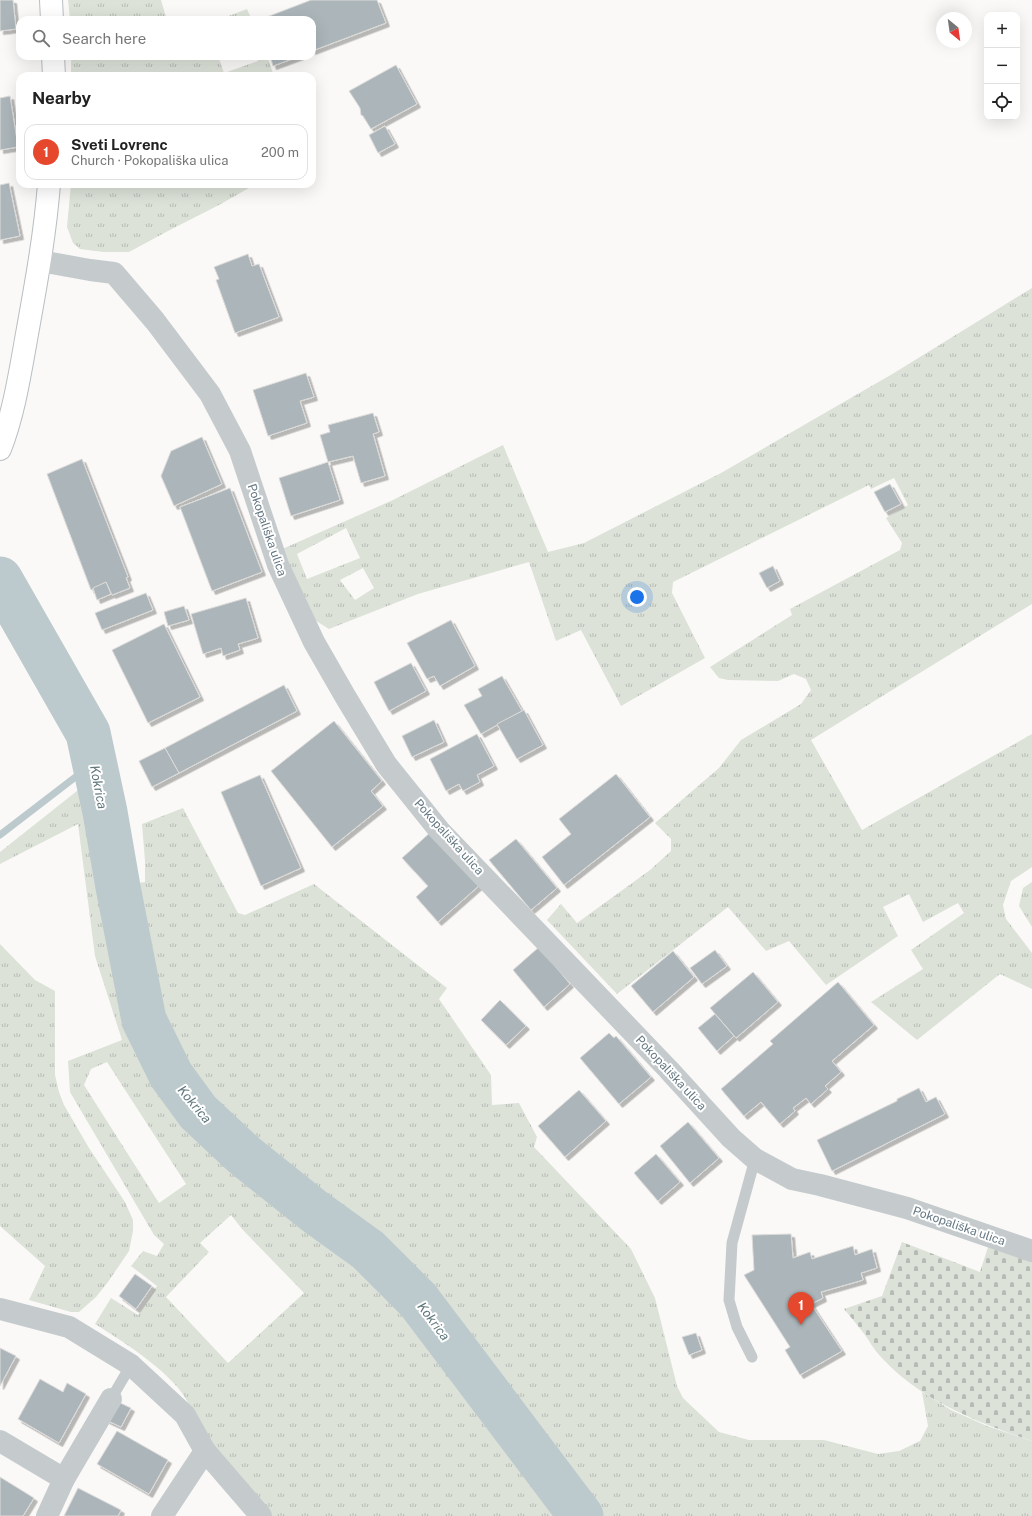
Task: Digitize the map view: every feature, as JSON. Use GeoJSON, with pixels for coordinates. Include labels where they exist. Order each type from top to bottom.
{"type":"FeatureCollection","features":[{"type":"Feature","properties":{"kind":"street"},"geometry":{"type":"LineString","coordinates":[[51,0],[52,16]]}},
{"type":"Feature","properties":{"kind":"street"},"geometry":{"type":"LineString","coordinates":[[53,60],[54,72]]}},
{"type":"Feature","properties":{"kind":"street"},"geometry":{"type":"LineString","coordinates":[[0,449],[5,437],[20,375],[40,261],[48,194]]}},
{"type":"Feature","properties":{"kind":"street","name":"Pokopališka ulica"},"geometry":{"type":"LineString","coordinates":[[40,261],[114,273],[155,321],[210,394],[240,451],[278,565],[314,642],[344,696],[386,764],[439,830],[668,1069],[731,1138],[755,1159],[792,1179],[907,1208],[1032,1251]]}},
{"type":"Feature","properties":{"kind":"street"},"geometry":{"type":"LineString","coordinates":[[0,1308],[69,1327],[131,1365],[185,1415],[205,1451],[261,1516]]}},
{"type":"Feature","properties":{"kind":"street"},"geometry":{"type":"LineString","coordinates":[[46,1516],[64,1479],[111,1400]]}},
{"type":"Feature","properties":{"kind":"street"},"geometry":{"type":"LineString","coordinates":[[0,1441],[64,1479]]}},
{"type":"Feature","properties":{"kind":"street"},"geometry":{"type":"LineString","coordinates":[[162,1516],[205,1451]]}},
{"type":"Feature","properties":{"kind":"lane"},"geometry":{"type":"LineString","coordinates":[[752,1357],[737,1327],[729,1300],[732,1243],[755,1159]]}},
{"type":"Feature","properties":{"kind":"lane"},"geometry":{"type":"LineString","coordinates":[[111,1400],[131,1365]]}},
{"type":"Feature","properties":{"kind":"green space"},"geometry":{"type":"Polygon","coordinates":[[[68,0],[161,0],[166,16],[70,16],[68,0]]]}},
{"type":"Feature","properties":{"kind":"green space"},"geometry":{"type":"Polygon","coordinates":[[[247,9],[250,16],[229,16],[247,9]]]}},
{"type":"Feature","properties":{"kind":"green space"},"geometry":{"type":"Polygon","coordinates":[[[71,60],[219,60],[224,72],[71,72],[71,60]]]}},
{"type":"Feature","properties":{"kind":"green space"},"geometry":{"type":"Polygon","coordinates":[[[258,60],[268,60],[273,72],[227,72],[258,60]]]}},
{"type":"Feature","properties":{"kind":"green space"},"geometry":{"type":"Polygon","coordinates":[[[71,188],[249,188],[129,252],[103,252],[80,249],[73,243],[67,227],[71,188]]]}},
{"type":"Feature","properties":{"kind":"green space"},"geometry":{"type":"Polygon","coordinates":[[[1032,288],[1032,604],[811,740],[862,830],[1032,734],[1032,867],[1011,881],[1003,905],[1006,919],[1032,953],[1032,989],[1000,974],[917,1040],[871,1002],[923,969],[911,950],[964,913],[958,903],[923,922],[909,894],[883,907],[898,936],[826,985],[789,941],[766,951],[728,907],[617,994],[547,920],[561,904],[577,923],[650,870],[671,851],[671,839],[655,823],[719,768],[741,740],[801,704],[811,690],[806,679],[794,674],[778,681],[728,680],[719,678],[710,667],[792,615],[790,609],[900,550],[902,543],[886,518],[908,505],[894,478],[871,489],[869,485],[673,582],[672,593],[705,658],[621,706],[581,630],[556,641],[529,562],[418,594],[329,629],[313,619],[280,550],[393,500],[503,445],[548,552],[584,543],[721,473],[894,373],[1032,288]],[[346,528],[297,554],[307,579],[360,558],[346,528]],[[363,568],[340,580],[355,600],[374,588],[363,568]]]}},
{"type":"Feature","properties":{"kind":"green space"},"geometry":{"type":"Polygon","coordinates":[[[87,783],[97,817],[112,907],[117,952],[129,996],[138,1024],[153,1058],[173,1096],[219,1148],[251,1176],[293,1209],[341,1242],[374,1270],[396,1293],[420,1330],[461,1371],[560,1503],[568,1516],[269,1516],[217,1452],[184,1395],[174,1383],[135,1350],[95,1324],[111,1298],[138,1315],[157,1286],[131,1266],[143,1251],[157,1256],[164,1244],[154,1235],[70,1092],[68,1061],[122,1040],[95,956],[78,824],[0,864],[0,852],[87,783]],[[107,1062],[91,1069],[84,1085],[159,1203],[186,1184],[107,1062]],[[231,1215],[200,1243],[209,1252],[166,1297],[228,1363],[304,1293],[242,1229],[231,1215]]]}},
{"type":"Feature","properties":{"kind":"green space"},"geometry":{"type":"Polygon","coordinates":[[[183,808],[238,913],[245,915],[314,884],[447,988],[439,999],[491,1075],[492,1105],[519,1103],[537,1137],[534,1147],[631,1249],[655,1298],[677,1386],[683,1398],[719,1432],[749,1440],[824,1440],[878,1454],[899,1451],[920,1441],[928,1426],[922,1392],[951,1410],[987,1426],[1032,1441],[1032,1516],[594,1516],[573,1493],[485,1378],[429,1292],[387,1250],[370,1236],[259,1157],[203,1099],[175,1063],[155,1014],[139,958],[137,883],[145,882],[142,824],[183,808]]]}},
{"type":"Feature","properties":{"kind":"green space"},"geometry":{"type":"Polygon","coordinates":[[[1032,882],[1032,927],[1019,906],[1023,888],[1032,882]]]}},
{"type":"Feature","properties":{"kind":"green space"},"geometry":{"type":"Polygon","coordinates":[[[0,944],[35,980],[55,991],[55,1075],[59,1092],[64,1105],[89,1148],[125,1202],[133,1220],[133,1231],[129,1251],[96,1297],[79,1312],[71,1312],[29,1300],[45,1266],[0,1226],[0,944]]]}},
{"type":"Feature","properties":{"kind":"green space"},"geometry":{"type":"Polygon","coordinates":[[[902,1242],[980,1272],[989,1244],[1032,1260],[1032,1441],[971,1418],[932,1398],[914,1386],[879,1355],[844,1309],[882,1296],[902,1242]]]}},
{"type":"Feature","properties":{"kind":"building"},"geometry":{"type":"Polygon","coordinates":[[[0,0],[13,0],[16,29],[0,31],[0,0]]]}},
{"type":"Feature","properties":{"kind":"building"},"geometry":{"type":"Polygon","coordinates":[[[311,0],[377,0],[386,23],[316,49],[316,16],[269,16],[311,0]]]}},
{"type":"Feature","properties":{"kind":"building"},"geometry":{"type":"Polygon","coordinates":[[[271,60],[289,60],[273,66],[271,60]]]}},
{"type":"Feature","properties":{"kind":"building"},"geometry":{"type":"Polygon","coordinates":[[[396,65],[417,104],[371,129],[361,115],[360,108],[349,91],[396,65]]]}},
{"type":"Feature","properties":{"kind":"building"},"geometry":{"type":"Polygon","coordinates":[[[10,96],[16,134],[16,147],[0,150],[0,98],[10,96]]]}},
{"type":"Feature","properties":{"kind":"building"},"geometry":{"type":"Polygon","coordinates":[[[385,126],[395,144],[378,153],[369,135],[385,126]]]}},
{"type":"Feature","properties":{"kind":"building"},"geometry":{"type":"Polygon","coordinates":[[[9,183],[20,236],[0,240],[0,185],[9,183]]]}},
{"type":"Feature","properties":{"kind":"building"},"geometry":{"type":"Polygon","coordinates":[[[248,254],[252,266],[259,264],[279,317],[235,333],[216,280],[219,279],[214,267],[248,254]]]}},
{"type":"Feature","properties":{"kind":"building"},"geometry":{"type":"Polygon","coordinates":[[[306,373],[314,397],[300,401],[307,423],[268,436],[253,390],[306,373]]]}},
{"type":"Feature","properties":{"kind":"building"},"geometry":{"type":"Polygon","coordinates":[[[373,413],[379,432],[373,434],[385,476],[361,483],[353,456],[328,462],[320,435],[330,432],[328,425],[373,413]]]}},
{"type":"Feature","properties":{"kind":"building"},"geometry":{"type":"Polygon","coordinates":[[[202,437],[222,484],[174,506],[161,476],[171,451],[202,437]]]}},
{"type":"Feature","properties":{"kind":"building"},"geometry":{"type":"Polygon","coordinates":[[[82,459],[128,577],[126,578],[130,588],[112,595],[106,582],[91,590],[47,474],[82,459]]]}},
{"type":"Feature","properties":{"kind":"building"},"geometry":{"type":"Polygon","coordinates":[[[328,462],[340,500],[291,516],[279,478],[328,462]]]}},
{"type":"Feature","properties":{"kind":"building"},"geometry":{"type":"Polygon","coordinates":[[[890,484],[901,504],[885,512],[874,492],[890,484]]]}},
{"type":"Feature","properties":{"kind":"building"},"geometry":{"type":"Polygon","coordinates":[[[230,488],[262,572],[212,591],[180,507],[230,488]]]}},
{"type":"Feature","properties":{"kind":"building"},"geometry":{"type":"Polygon","coordinates":[[[773,566],[780,581],[767,588],[759,573],[773,566]]]}},
{"type":"Feature","properties":{"kind":"building"},"geometry":{"type":"Polygon","coordinates":[[[106,582],[111,594],[97,600],[93,588],[106,582]]]}},
{"type":"Feature","properties":{"kind":"building"},"geometry":{"type":"Polygon","coordinates":[[[146,593],[153,610],[102,630],[95,613],[146,593]]]}},
{"type":"Feature","properties":{"kind":"building"},"geometry":{"type":"Polygon","coordinates":[[[246,598],[258,638],[238,644],[240,650],[223,656],[221,648],[203,654],[191,614],[246,598]]]}},
{"type":"Feature","properties":{"kind":"building"},"geometry":{"type":"Polygon","coordinates":[[[184,606],[189,620],[168,626],[164,612],[184,606]]]}},
{"type":"Feature","properties":{"kind":"building"},"geometry":{"type":"Polygon","coordinates":[[[451,620],[475,666],[440,686],[434,676],[427,679],[407,643],[451,620]]]}},
{"type":"Feature","properties":{"kind":"building"},"geometry":{"type":"Polygon","coordinates":[[[164,624],[200,697],[148,723],[112,650],[164,624]]]}},
{"type":"Feature","properties":{"kind":"building"},"geometry":{"type":"Polygon","coordinates":[[[411,663],[426,691],[389,711],[374,682],[411,663]]]}},
{"type":"Feature","properties":{"kind":"building"},"geometry":{"type":"Polygon","coordinates":[[[502,676],[522,711],[481,734],[464,705],[482,696],[478,689],[502,676]]]}},
{"type":"Feature","properties":{"kind":"building"},"geometry":{"type":"Polygon","coordinates":[[[284,685],[297,711],[179,773],[165,748],[284,685]]]}},
{"type":"Feature","properties":{"kind":"building"},"geometry":{"type":"Polygon","coordinates":[[[524,710],[543,745],[517,759],[497,724],[524,710]]]}},
{"type":"Feature","properties":{"kind":"building"},"geometry":{"type":"Polygon","coordinates":[[[434,720],[444,742],[412,757],[402,736],[434,720]]]}},
{"type":"Feature","properties":{"kind":"building"},"geometry":{"type":"Polygon","coordinates":[[[334,721],[382,781],[371,791],[383,806],[332,847],[271,771],[334,721]]]}},
{"type":"Feature","properties":{"kind":"building"},"geometry":{"type":"Polygon","coordinates":[[[477,734],[494,766],[477,775],[480,782],[463,791],[459,784],[446,791],[430,759],[477,734]]]}},
{"type":"Feature","properties":{"kind":"building"},"geometry":{"type":"Polygon","coordinates":[[[165,748],[179,773],[152,787],[139,761],[165,748]]]}},
{"type":"Feature","properties":{"kind":"building"},"geometry":{"type":"Polygon","coordinates":[[[616,774],[650,817],[564,885],[542,857],[571,834],[559,819],[616,774]]]}},
{"type":"Feature","properties":{"kind":"building"},"geometry":{"type":"Polygon","coordinates":[[[260,775],[301,868],[261,886],[221,792],[260,775]]]}},
{"type":"Feature","properties":{"kind":"building"},"geometry":{"type":"Polygon","coordinates":[[[433,830],[481,884],[438,922],[416,897],[428,886],[402,858],[433,830]]]}},
{"type":"Feature","properties":{"kind":"building"},"geometry":{"type":"Polygon","coordinates":[[[516,839],[557,888],[531,910],[489,860],[516,839]]]}},
{"type":"Feature","properties":{"kind":"building"},"geometry":{"type":"Polygon","coordinates":[[[539,947],[570,984],[544,1007],[513,970],[539,947]]]}},
{"type":"Feature","properties":{"kind":"building"},"geometry":{"type":"Polygon","coordinates":[[[715,950],[727,966],[702,984],[690,968],[715,950]]]}},
{"type":"Feature","properties":{"kind":"building"},"geometry":{"type":"Polygon","coordinates":[[[673,951],[694,977],[653,1012],[631,986],[673,951]]]}},
{"type":"Feature","properties":{"kind":"building"},"geometry":{"type":"Polygon","coordinates":[[[753,972],[778,1002],[736,1038],[710,1008],[753,972]]]}},
{"type":"Feature","properties":{"kind":"building"},"geometry":{"type":"Polygon","coordinates":[[[838,982],[874,1025],[832,1061],[841,1072],[825,1086],[828,1089],[811,1104],[806,1098],[793,1108],[795,1111],[780,1124],[761,1102],[744,1116],[721,1089],[773,1044],[770,1041],[838,982]]]}},
{"type":"Feature","properties":{"kind":"building"},"geometry":{"type":"Polygon","coordinates":[[[500,1000],[526,1026],[506,1045],[481,1020],[500,1000]]]}},
{"type":"Feature","properties":{"kind":"building"},"geometry":{"type":"Polygon","coordinates":[[[715,1014],[734,1036],[717,1051],[698,1028],[715,1014]]]}},
{"type":"Feature","properties":{"kind":"building"},"geometry":{"type":"Polygon","coordinates":[[[609,1033],[614,1038],[616,1036],[651,1077],[619,1104],[580,1058],[609,1033]]]}},
{"type":"Feature","properties":{"kind":"building"},"geometry":{"type":"Polygon","coordinates":[[[919,1088],[926,1102],[936,1097],[945,1114],[832,1171],[817,1140],[897,1101],[897,1099],[919,1088]]]}},
{"type":"Feature","properties":{"kind":"building"},"geometry":{"type":"Polygon","coordinates":[[[579,1090],[606,1121],[565,1157],[538,1126],[579,1090]]]}},
{"type":"Feature","properties":{"kind":"building"},"geometry":{"type":"Polygon","coordinates":[[[688,1122],[719,1158],[690,1183],[660,1146],[688,1122]]]}},
{"type":"Feature","properties":{"kind":"building"},"geometry":{"type":"Polygon","coordinates":[[[656,1154],[680,1182],[658,1201],[634,1173],[656,1154]]]}},
{"type":"Feature","properties":{"kind":"building"},"geometry":{"type":"Polygon","coordinates":[[[791,1234],[793,1258],[810,1252],[812,1259],[853,1246],[855,1255],[872,1249],[877,1268],[861,1273],[863,1280],[821,1292],[823,1298],[811,1304],[842,1351],[800,1375],[785,1350],[790,1347],[744,1275],[754,1270],[752,1235],[791,1234]]]}},
{"type":"Feature","properties":{"kind":"building"},"geometry":{"type":"Polygon","coordinates":[[[135,1274],[152,1286],[136,1309],[119,1296],[135,1274]]]}},
{"type":"Feature","properties":{"kind":"building"},"geometry":{"type":"Polygon","coordinates":[[[696,1333],[702,1350],[689,1355],[682,1337],[696,1333]]]}},
{"type":"Feature","properties":{"kind":"building"},"geometry":{"type":"Polygon","coordinates":[[[0,1348],[16,1356],[0,1386],[0,1348]]]}},
{"type":"Feature","properties":{"kind":"building"},"geometry":{"type":"Polygon","coordinates":[[[40,1379],[63,1392],[67,1383],[86,1394],[59,1443],[18,1419],[40,1379]]]}},
{"type":"Feature","properties":{"kind":"building"},"geometry":{"type":"Polygon","coordinates":[[[116,1401],[131,1408],[121,1427],[106,1420],[116,1401]]]}},
{"type":"Feature","properties":{"kind":"building"},"geometry":{"type":"Polygon","coordinates":[[[117,1431],[168,1460],[149,1494],[97,1464],[117,1431]]]}},
{"type":"Feature","properties":{"kind":"building"},"geometry":{"type":"Polygon","coordinates":[[[0,1477],[34,1498],[23,1516],[0,1516],[0,1477]]]}},
{"type":"Feature","properties":{"kind":"building"},"geometry":{"type":"Polygon","coordinates":[[[78,1488],[121,1510],[118,1516],[64,1516],[78,1488]]]}},
{"type":"Feature","properties":{"kind":"waterway","name":"Kokrica"},"geometry":{"type":"LineString","coordinates":[[0,579],[88,733],[105,812],[144,1020],[171,1075],[198,1112],[244,1155],[314,1211],[368,1250],[418,1300],[581,1516]]}},
{"type":"Feature","properties":{"kind":"waterway"},"geometry":{"type":"LineString","coordinates":[[0,835],[95,762]]}},
{"type":"Feature","properties":{"kind":"place","name":"Sveti Lovrenc"},"geometry":{"type":"Point","coordinates":[801,1325]}}]}
